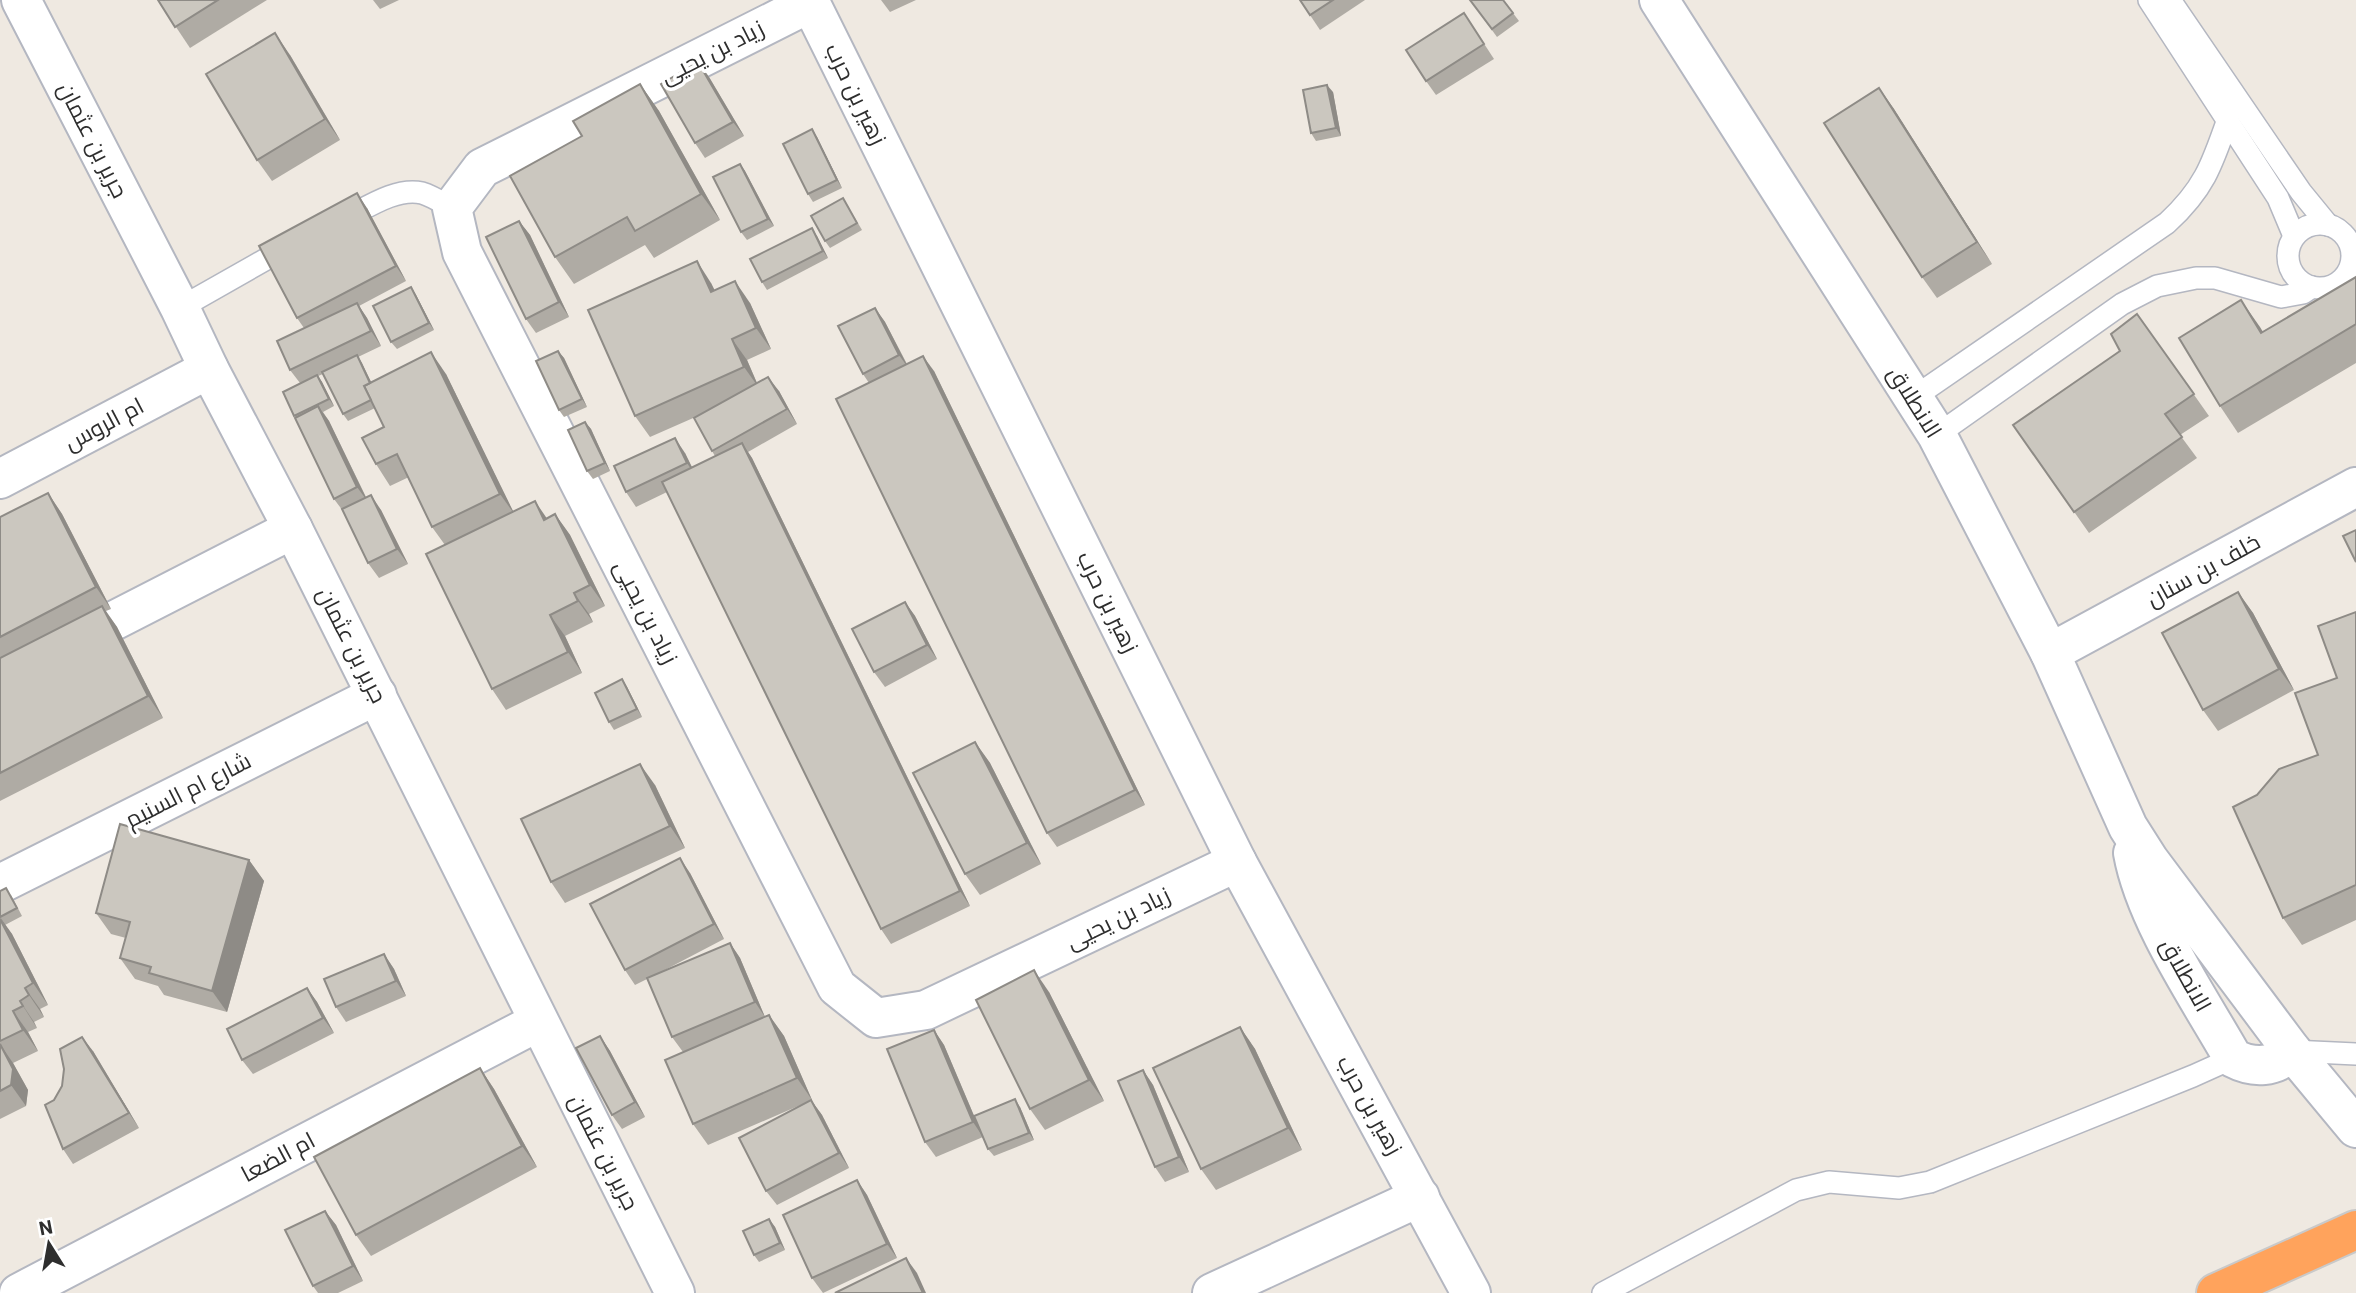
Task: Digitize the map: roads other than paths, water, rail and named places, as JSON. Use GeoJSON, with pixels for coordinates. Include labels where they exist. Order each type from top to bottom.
{"type":"FeatureCollection","features":[{"type":"Feature","properties":{"kind":"highway"},"geometry":{"type":"LineString","coordinates":[[2216,1293],[2356,1230]]}},
{"type":"Feature","properties":{"kind":"street","name":"جرير بن عثمان"},"geometry":{"type":"LineString","coordinates":[[21,0],[377,695],[675,1293]]}},
{"type":"Feature","properties":{"kind":"street","name":"الانطلاق"},"geometry":{"type":"LineString","coordinates":[[1659,0],[1937,435],[2050,653],[2129,827],[2149,860],[2292,1051],[2356,1128]]}},
{"type":"Feature","properties":{"kind":"street","name":"زياد بن يحيى"},"geometry":{"type":"LineString","coordinates":[[810,1],[482,168],[452,208],[462,252],[837,987],[876,1018],[926,1010],[1237,862]]}},
{"type":"Feature","properties":{"kind":"street","name":"زهير بن حرب"},"geometry":{"type":"LineString","coordinates":[[810,1],[1237,862],[1471,1293]]}},
{"type":"Feature","properties":{"kind":"street","name":"ام الروس"},"geometry":{"type":"LineString","coordinates":[[0,479],[209,369]]}},
{"type":"Feature","properties":{"kind":"street","name":"خلف بن سنان"},"geometry":{"type":"LineString","coordinates":[[2050,653],[2356,486]]}},
{"type":"Feature","properties":{"kind":"street"},"geometry":{"type":"LineString","coordinates":[[0,679],[293,529]]}},
{"type":"Feature","properties":{"kind":"street","name":"شارع ام السنيم"},"geometry":{"type":"LineString","coordinates":[[0,884],[377,695]]}},
{"type":"Feature","properties":{"kind":"street","name":"الانطلاق"},"geometry":{"type":"LineString","coordinates":[[2129,827],[2145,897],[2160,930],[2233,1058]]}},
{"type":"Feature","properties":{"kind":"street","name":"ام الضعا"},"geometry":{"type":"LineString","coordinates":[[19,1293],[538,1022]]}},
{"type":"Feature","properties":{"kind":"street"},"geometry":{"type":"LineString","coordinates":[[2233,1058],[2245,1064],[2259,1066],[2286,1058],[2292,1051]]}},
{"type":"Feature","properties":{"kind":"street"},"geometry":{"type":"LineString","coordinates":[[1212,1293],[1420,1198]]}},
{"type":"Feature","properties":{"kind":"lane"},"geometry":{"type":"LineString","coordinates":[[2149,0],[2278,198],[2294,236]]}},
{"type":"Feature","properties":{"kind":"lane"},"geometry":{"type":"LineString","coordinates":[[2170,0],[2301,192],[2329,225]]}},
{"type":"Feature","properties":{"kind":"lane"},"geometry":{"type":"LineString","coordinates":[[1913,398],[2167,223],[2185,207],[2200,188],[2211,168],[2228,119]]}},
{"type":"Feature","properties":{"kind":"lane"},"geometry":{"type":"LineString","coordinates":[[180,308],[315,233],[399,194],[425,194],[452,208]]}},
{"type":"Feature","properties":{"kind":"lane"},"geometry":{"type":"LineString","coordinates":[[2329,225],[2341,231],[2350,243],[2352,257],[2349,271],[2340,281],[2327,287],[2312,287],[2300,281],[2292,272],[2288,260],[2289,248],[2294,236],[2304,227],[2329,225]]}},
{"type":"Feature","properties":{"kind":"lane"},"geometry":{"type":"LineString","coordinates":[[1937,435],[2122,304],[2157,286],[2196,278],[2216,278],[2281,297],[2303,293],[2312,287]]}},
{"type":"Feature","properties":{"kind":"lane"},"geometry":{"type":"LineString","coordinates":[[2292,1051],[2356,1054]]}},
{"type":"Feature","properties":{"kind":"lane"},"geometry":{"type":"LineString","coordinates":[[1603,1293],[1796,1189],[1829,1182],[1899,1188],[1930,1182],[2233,1058]]}}]}
